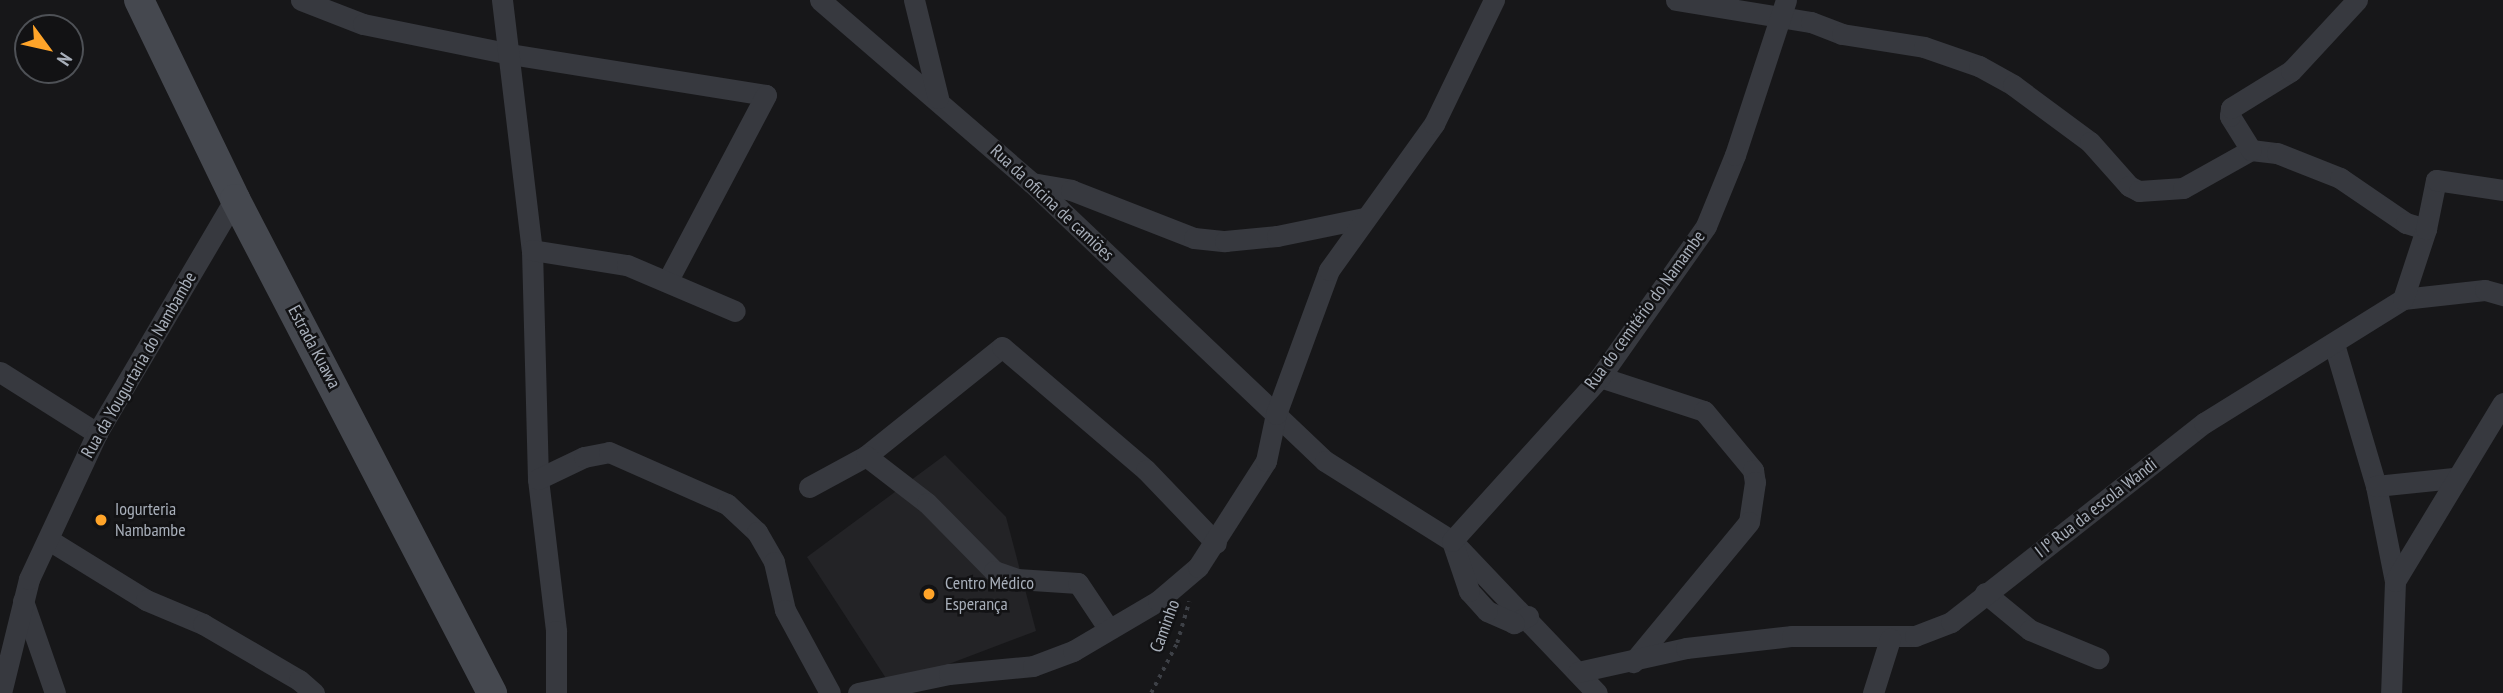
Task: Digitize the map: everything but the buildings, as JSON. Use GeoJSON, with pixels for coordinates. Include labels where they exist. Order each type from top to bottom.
{"type":"FeatureCollection","features":[{"type":"Feature","properties":{"kind":"street","name":"Estrada Kuawa"},"geometry":{"type":"LineString","coordinates":[[139,0],[235,199],[492,693]]}},
{"type":"Feature","properties":{"kind":"street"},"geometry":{"type":"LineString","coordinates":[[301,0],[363,24],[510,54],[765,95],[668,280]]}},
{"type":"Feature","properties":{"kind":"street"},"geometry":{"type":"LineString","coordinates":[[502,0],[532,250],[538,479],[556,631],[556,693]]}},
{"type":"Feature","properties":{"kind":"street","name":"Rua da oficina de camiões"},"geometry":{"type":"LineString","coordinates":[[820,0],[938,98],[1032,183],[1325,461],[1452,541],[1528,616],[1597,693]]}},
{"type":"Feature","properties":{"kind":"street"},"geometry":{"type":"LineString","coordinates":[[914,0],[938,98]]}},
{"type":"Feature","properties":{"kind":"street"},"geometry":{"type":"LineString","coordinates":[[858,693],[949,674],[1033,666],[1073,651],[1158,601],[1198,567],[1266,461],[1276,414],[1329,270],[1434,124],[1494,0]]}},
{"type":"Feature","properties":{"kind":"street"},"geometry":{"type":"LineString","coordinates":[[1676,0],[1782,10],[1842,34],[1924,47],[1979,66],[2014,85],[2090,142],[2129,186],[2139,191],[2183,188],[2251,150],[2277,153],[2340,178],[2406,223],[2426,229]]}},
{"type":"Feature","properties":{"kind":"street"},"geometry":{"type":"LineString","coordinates":[[2251,150],[2230,116],[2231,108],[2291,71],[2357,0]]}},
{"type":"Feature","properties":{"kind":"street","name":"Rua do cemitério do Namambe"},"geometry":{"type":"LineString","coordinates":[[1452,541],[1600,377],[1706,226],[1735,155],[1782,10]]}},
{"type":"Feature","properties":{"kind":"street"},"geometry":{"type":"LineString","coordinates":[[2503,190],[2435,180],[2426,229],[2403,299],[2485,290],[2503,295]]}},
{"type":"Feature","properties":{"kind":"street"},"geometry":{"type":"LineString","coordinates":[[1032,183],[1071,190],[1194,237],[1225,241],[1277,236],[1365,218]]}},
{"type":"Feature","properties":{"kind":"street","name":"Rua da Yougurtaria do Nambambe"},"geometry":{"type":"LineString","coordinates":[[1,693],[29,579],[97,433],[235,199]]}},
{"type":"Feature","properties":{"kind":"street"},"geometry":{"type":"LineString","coordinates":[[532,250],[626,265],[668,280],[735,311]]}},
{"type":"Feature","properties":{"kind":"street","name":"I Iº Rua da escola Wandi"},"geometry":{"type":"LineString","coordinates":[[1578,672],[1633,662],[1685,648],[1792,636],[1890,639],[1915,636],[1951,622],[2204,424],[2403,299]]}},
{"type":"Feature","properties":{"kind":"street"},"geometry":{"type":"LineString","coordinates":[[2334,344],[2376,486],[2395,581],[2391,693]]}},
{"type":"Feature","properties":{"kind":"street"},"geometry":{"type":"LineString","coordinates":[[809,487],[866,456],[1002,347],[1146,471],[1216,542]]}},
{"type":"Feature","properties":{"kind":"street"},"geometry":{"type":"LineString","coordinates":[[0,372],[97,433]]}},
{"type":"Feature","properties":{"kind":"street"},"geometry":{"type":"LineString","coordinates":[[1600,377],[1704,411],[1753,470],[1755,482],[1749,523],[1633,662]]}},
{"type":"Feature","properties":{"kind":"street"},"geometry":{"type":"LineString","coordinates":[[2395,581],[2454,478],[2503,402]]}},
{"type":"Feature","properties":{"kind":"street"},"geometry":{"type":"LineString","coordinates":[[538,479],[584,457],[610,452],[727,504],[757,531],[774,562],[785,610],[830,693]]}},
{"type":"Feature","properties":{"kind":"street"},"geometry":{"type":"LineString","coordinates":[[866,456],[928,503],[994,571],[1017,579],[1077,583],[1108,628]]}},
{"type":"Feature","properties":{"kind":"street"},"geometry":{"type":"LineString","coordinates":[[2376,486],[2454,478]]}},
{"type":"Feature","properties":{"kind":"street"},"geometry":{"type":"LineString","coordinates":[[49,540],[146,600],[203,624],[299,680],[314,693]]}},
{"type":"Feature","properties":{"kind":"street"},"geometry":{"type":"LineString","coordinates":[[1985,593],[2031,630],[2098,658]]}},
{"type":"Feature","properties":{"kind":"street"},"geometry":{"type":"LineString","coordinates":[[23,601],[55,693]]}},
{"type":"Feature","properties":{"kind":"street"},"geometry":{"type":"LineString","coordinates":[[1873,693],[1890,639]]}},
{"type":"Feature","properties":{"kind":"path","name":"Caminho"},"geometry":{"type":"LineString","coordinates":[[1151,693],[1177,643],[1198,567]]}},
{"type":"Feature","properties":{"kind":"shaded area","name":"Centro Médico Esperança"},"geometry":{"type":"Polygon","coordinates":[[[945,455],[1006,517],[1036,631],[891,686],[807,557],[945,455]]]}},
{"type":"Feature","properties":{"kind":"place","name":"Iogurteria Nambambe"},"geometry":{"type":"Point","coordinates":[101,520]}},
{"type":"Feature","properties":{"kind":"place","name":"Centro Médico Esperança"},"geometry":{"type":"Point","coordinates":[929,594]}}]}
